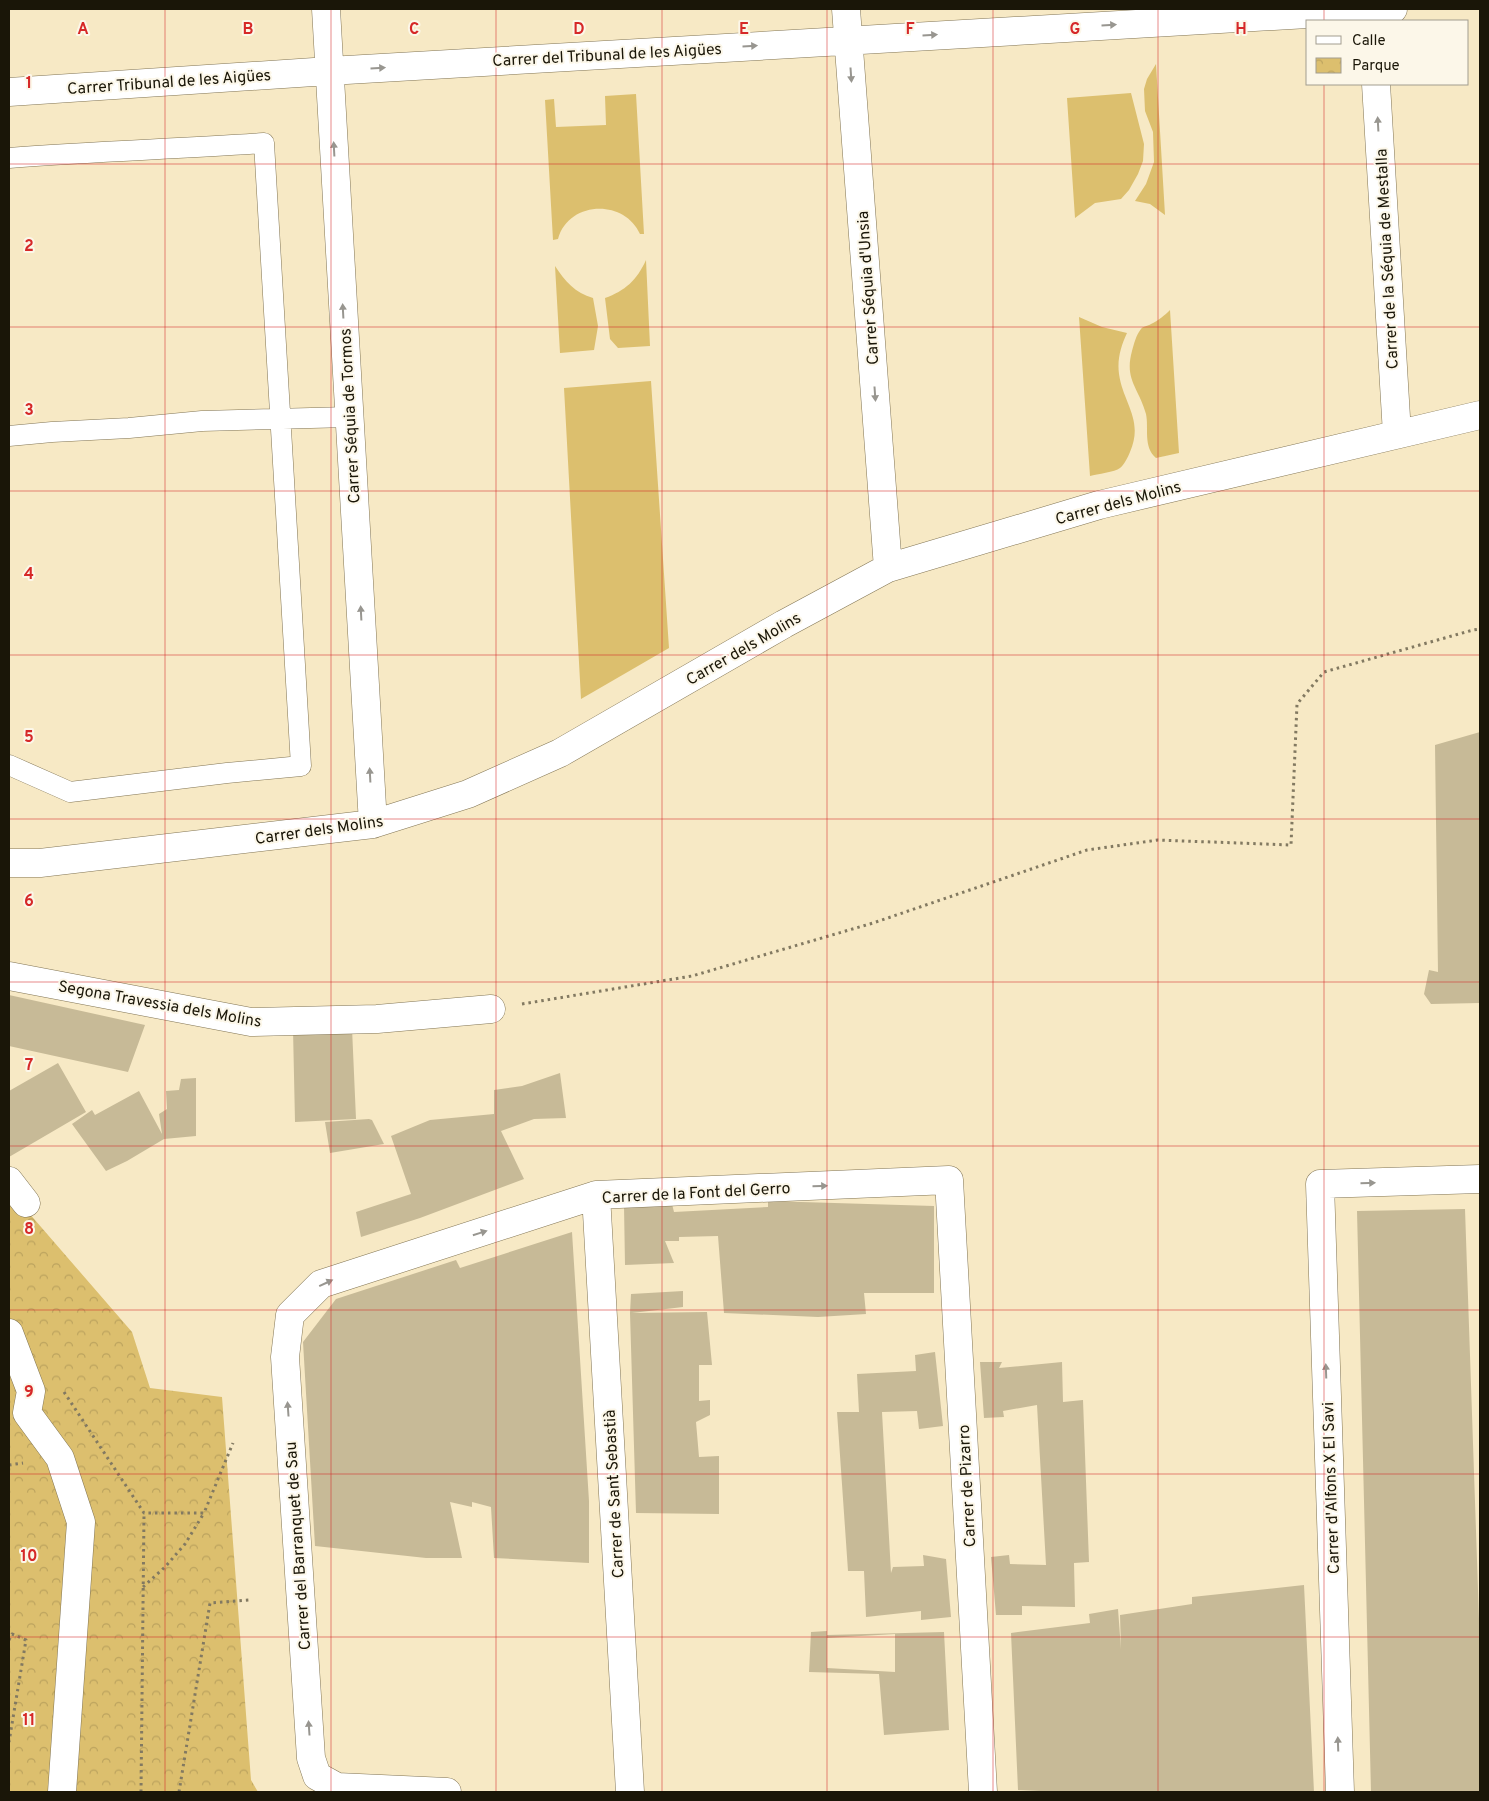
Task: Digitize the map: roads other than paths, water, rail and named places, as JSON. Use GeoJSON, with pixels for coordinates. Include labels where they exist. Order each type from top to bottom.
{"type":"FeatureCollection","features":[{"type":"Feature","properties":{"kind":"street","name":"Carrer Séquia de Tormos"},"geometry":{"type":"LineString","coordinates":[[326,9],[373,824]]}},
{"type":"Feature","properties":{"kind":"street","name":"Carrer Séquia d'Unsia"},"geometry":{"type":"LineString","coordinates":[[846,9],[888,568]]}},
{"type":"Feature","properties":{"kind":"street","name":"Carrer del Tribunal de les Aigües"},"geometry":{"type":"LineString","coordinates":[[330,71],[848,40],[1377,12]]}},
{"type":"Feature","properties":{"kind":"street","name":"Carrer Tribunal de les Aigües"},"geometry":{"type":"LineString","coordinates":[[9,92],[330,71]]}},
{"type":"Feature","properties":{"kind":"street","name":"Carrer de la Séquia de Mestalla"},"geometry":{"type":"LineString","coordinates":[[1376,85],[1396,434]]}},
{"type":"Feature","properties":{"kind":"street","name":"Carrer dels Molins"},"geometry":{"type":"LineString","coordinates":[[9,863],[40,863],[373,824],[468,794],[560,753],[784,624],[888,568],[1099,505],[1480,415]]}},
{"type":"Feature","properties":{"kind":"street","name":"Segona Travessia dels Molins"},"geometry":{"type":"LineString","coordinates":[[9,976],[251,1022],[377,1019],[491,1009]]}},
{"type":"Feature","properties":{"kind":"street","name":"Carrer d'Alfons X El Savi"},"geometry":{"type":"LineString","coordinates":[[1340,1792],[1320,1184],[1480,1179]]}},
{"type":"Feature","properties":{"kind":"street","name":"Carrer de la Font del Gerro"},"geometry":{"type":"LineString","coordinates":[[290,1315],[321,1284],[596,1195],[948,1180]]}},
{"type":"Feature","properties":{"kind":"street","name":"Carrer de Pizarro"},"geometry":{"type":"LineString","coordinates":[[948,1180],[983,1792]]}},
{"type":"Feature","properties":{"kind":"street"},"geometry":{"type":"LineString","coordinates":[[9,1181],[26,1203]]}},
{"type":"Feature","properties":{"kind":"street","name":"Carrer de Sant Sebastià"},"geometry":{"type":"LineString","coordinates":[[596,1195],[630,1792]]}},
{"type":"Feature","properties":{"kind":"street","name":"Carrer del Barranquet de Sau"},"geometry":{"type":"LineString","coordinates":[[290,1315],[285,1357],[311,1758],[317,1776],[337,1788],[447,1792]]}},
{"type":"Feature","properties":{"kind":"street"},"geometry":{"type":"LineString","coordinates":[[9,1333],[30,1391],[27,1413],[60,1458],[82,1522],[62,1792]]}},
{"type":"Feature","properties":{"kind":"lane"},"geometry":{"type":"LineString","coordinates":[[9,158],[264,143],[300,766],[70,792],[9,765]]}},
{"type":"Feature","properties":{"kind":"lane"},"geometry":{"type":"LineString","coordinates":[[9,436],[202,421],[349,417]]}}]}
